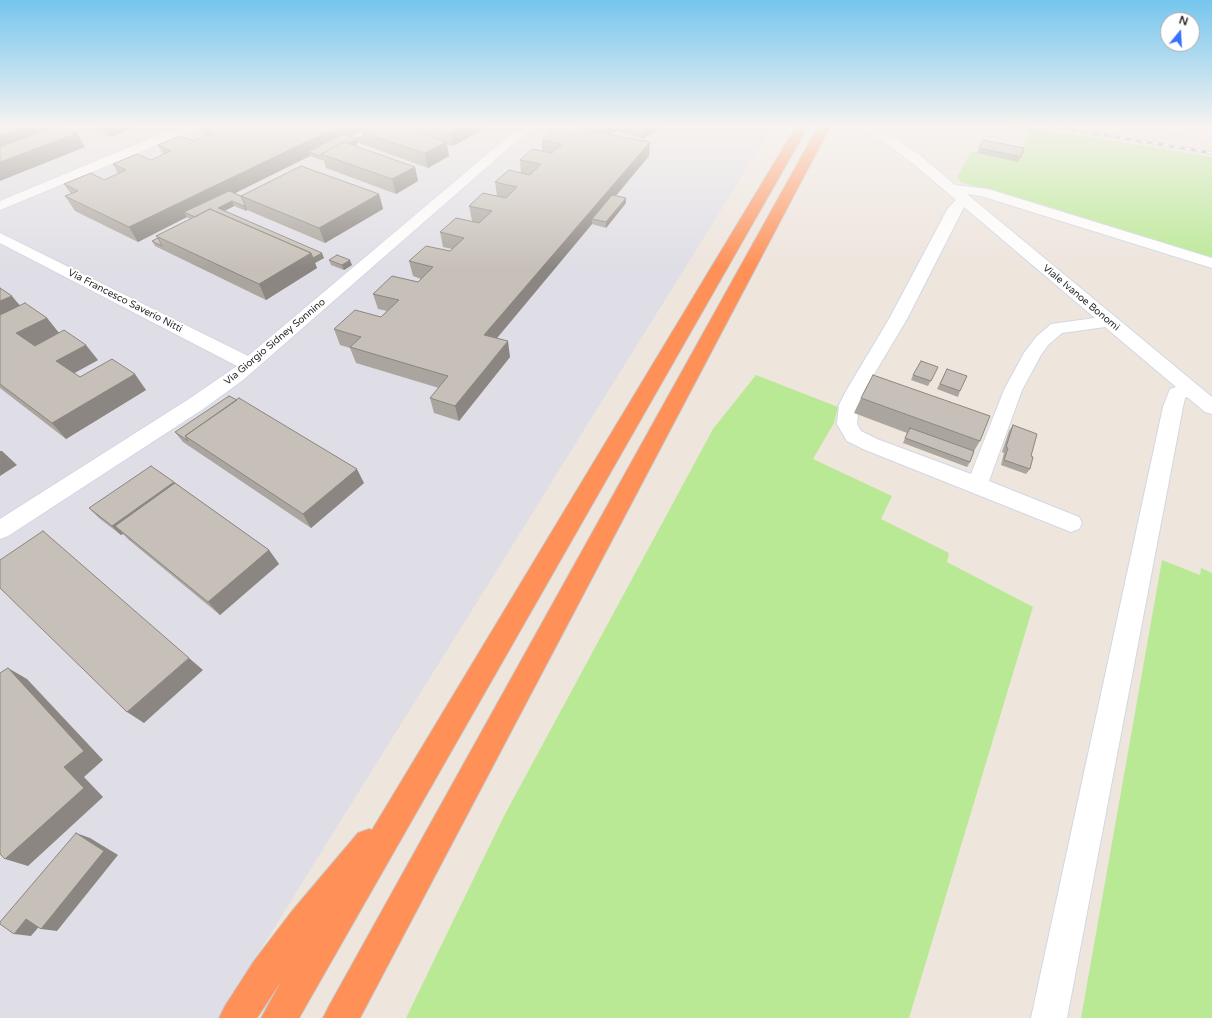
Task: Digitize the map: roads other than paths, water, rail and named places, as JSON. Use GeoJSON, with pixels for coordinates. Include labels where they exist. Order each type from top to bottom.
{"type":"FeatureCollection","features":[{"type":"Feature","properties":{"kind":"highway"},"geometry":{"type":"LineString","coordinates":[[279,1018],[431,760],[785,173]]}},
{"type":"Feature","properties":{"kind":"highway"},"geometry":{"type":"LineString","coordinates":[[342,1018],[788,173]]}},
{"type":"Feature","properties":{"kind":"highway"},"geometry":{"type":"LineString","coordinates":[[237,1018],[266,973],[304,923],[392,816],[431,760]]}},
{"type":"Feature","properties":{"kind":"street"},"geometry":{"type":"LineString","coordinates":[[0,206],[80,173]]}},
{"type":"Feature","properties":{"kind":"street","name":"Via Giorgio Sidney Sonnino"},"geometry":{"type":"LineString","coordinates":[[0,530],[196,404],[250,365],[475,173]]}},
{"type":"Feature","properties":{"kind":"street","name":"Viale Ivanoe Bonomi"},"geometry":{"type":"LineString","coordinates":[[931,173],[1212,407]]}},
{"type":"Feature","properties":{"kind":"street"},"geometry":{"type":"LineString","coordinates":[[950,188],[983,192],[1212,263]]}},
{"type":"Feature","properties":{"kind":"street"},"geometry":{"type":"LineString","coordinates":[[966,202],[960,203],[955,208],[898,319],[855,391],[848,405],[846,418],[849,430],[861,440],[1071,523]]}},
{"type":"Feature","properties":{"kind":"street","name":"Via Francesco Saverio Nitti"},"geometry":{"type":"LineString","coordinates":[[0,237],[250,365]]}},
{"type":"Feature","properties":{"kind":"street"},"geometry":{"type":"LineString","coordinates":[[977,485],[1013,390],[1022,371],[1042,341],[1057,328],[1109,321]]}},
{"type":"Feature","properties":{"kind":"street"},"geometry":{"type":"LineString","coordinates":[[1049,1018],[1173,407],[1177,394],[1189,388]]}}]}
